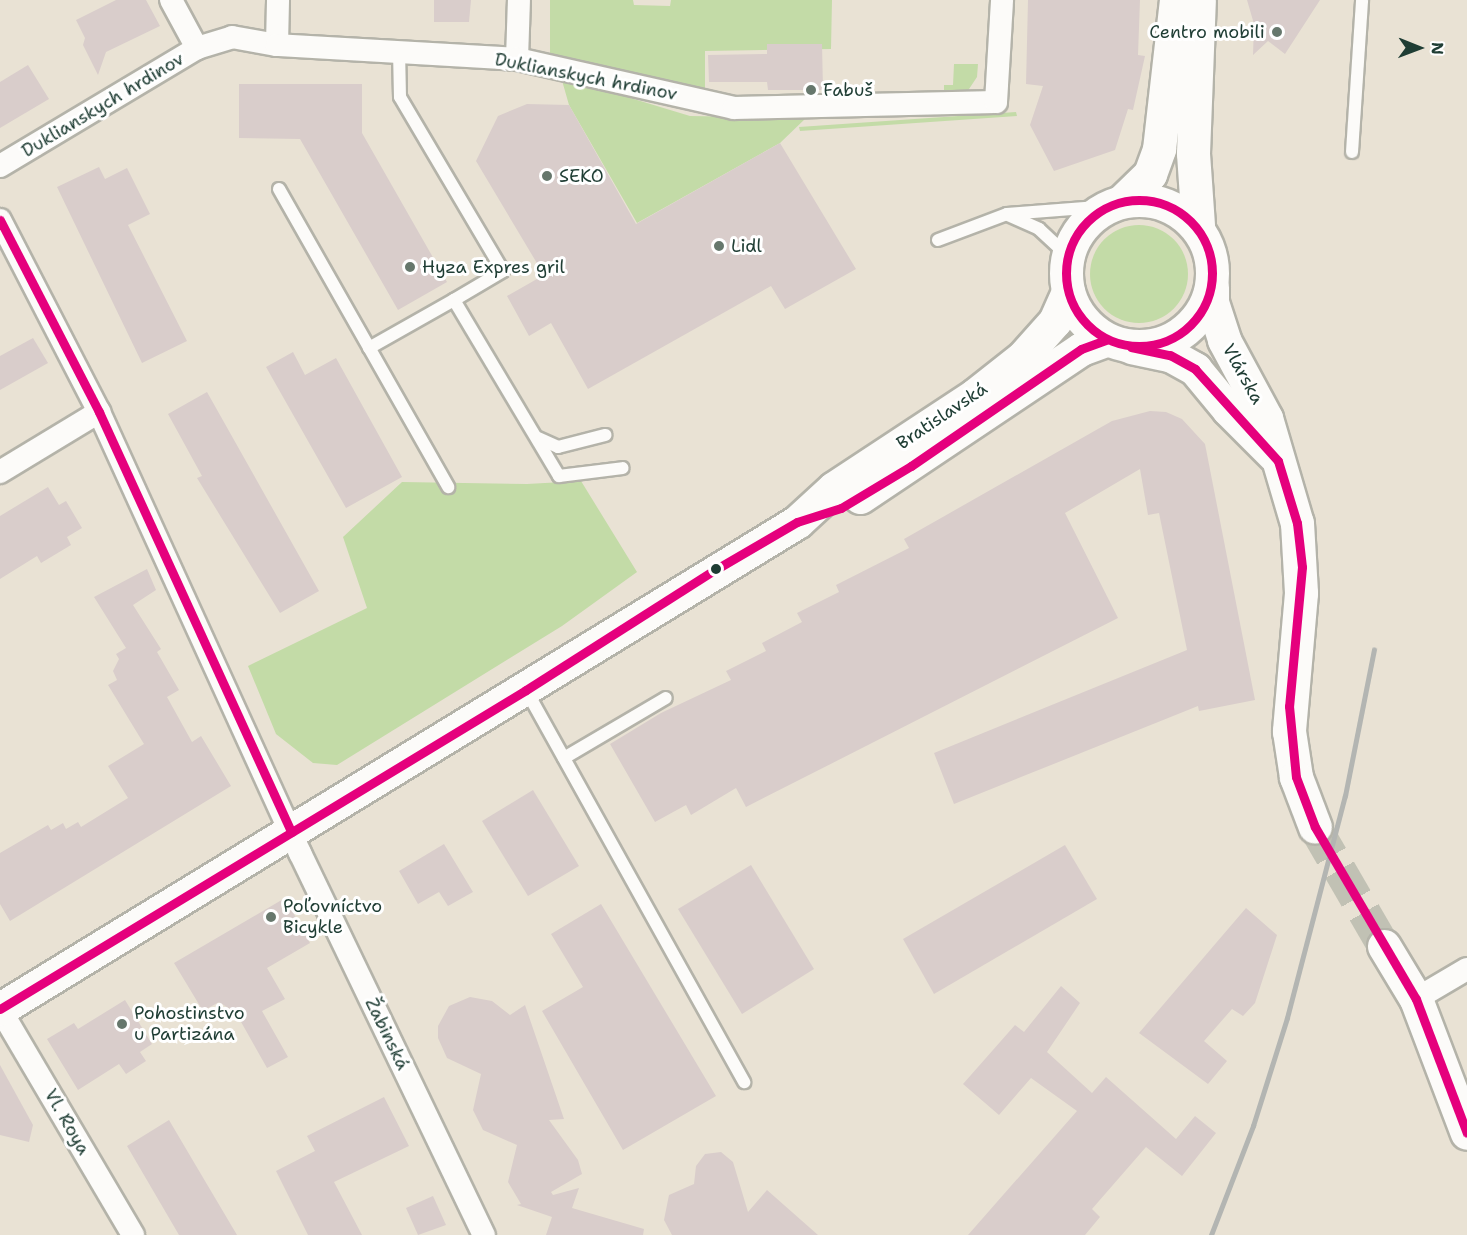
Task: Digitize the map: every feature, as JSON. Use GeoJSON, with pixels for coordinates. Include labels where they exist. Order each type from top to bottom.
{"type":"FeatureCollection","features":[{"type":"Feature","properties":{"kind":"main road","name":"Bratislavská"},"geometry":{"type":"LineString","coordinates":[[1118,343],[1078,316],[1068,292],[1067,255],[1078,232],[1098,212],[1116,204],[1150,174],[1159,149],[1176,0]]}},
{"type":"Feature","properties":{"kind":"main road"},"geometry":{"type":"LineString","coordinates":[[1199,0],[1193,153],[1198,225],[1212,261],[1212,286]]}},
{"type":"Feature","properties":{"kind":"main road"},"geometry":{"type":"LineString","coordinates":[[1116,204],[1149,200],[1173,208],[1198,225]]}},
{"type":"Feature","properties":{"kind":"main road","name":"Bratislavská"},"geometry":{"type":"LineString","coordinates":[[797,522],[841,508],[911,466],[1081,349],[1118,343],[1157,345],[1175,338],[1193,324],[1212,286]]}},
{"type":"Feature","properties":{"kind":"main road","name":"Vlárska"},"geometry":{"type":"LineString","coordinates":[[1212,286],[1212,302],[1224,340],[1262,406],[1297,523],[1302,567],[1289,706],[1291,752],[1301,793],[1315,827]]}},
{"type":"Feature","properties":{"kind":"main road","name":"Bratislavská"},"geometry":{"type":"LineString","coordinates":[[0,1009],[526,690],[797,522],[834,488],[975,395],[1023,357],[1055,321],[1068,292]]}},
{"type":"Feature","properties":{"kind":"main road","name":"Vlárska"},"geometry":{"type":"LineString","coordinates":[[1118,343],[1170,355],[1195,369],[1278,461]]}},
{"type":"Feature","properties":{"kind":"main road"},"geometry":{"type":"LineString","coordinates":[[1384,946],[1416,999],[1467,1133]]}},
{"type":"Feature","properties":{"kind":"street"},"geometry":{"type":"LineString","coordinates":[[171,0],[197,48]]}},
{"type":"Feature","properties":{"kind":"street"},"geometry":{"type":"LineString","coordinates":[[277,45],[278,0]]}},
{"type":"Feature","properties":{"kind":"street"},"geometry":{"type":"LineString","coordinates":[[517,59],[519,0]]}},
{"type":"Feature","properties":{"kind":"street","name":"Duklianskych hrdinov"},"geometry":{"type":"LineString","coordinates":[[0,166],[197,48],[232,37],[277,45],[399,50],[517,59],[734,108],[996,102],[1002,0]]}},
{"type":"Feature","properties":{"kind":"street","name":"Žabinská"},"geometry":{"type":"LineString","coordinates":[[0,220],[99,412],[291,831],[484,1235]]}},
{"type":"Feature","properties":{"kind":"street"},"geometry":{"type":"LineString","coordinates":[[0,472],[99,412]]}},
{"type":"Feature","properties":{"kind":"street"},"geometry":{"type":"LineString","coordinates":[[1416,999],[1467,969]]}},
{"type":"Feature","properties":{"kind":"street","name":"Vl. Roya"},"geometry":{"type":"LineString","coordinates":[[0,1009],[133,1235]]}},
{"type":"Feature","properties":{"kind":"lane"},"geometry":{"type":"LineString","coordinates":[[1352,152],[1362,0]]}},
{"type":"Feature","properties":{"kind":"lane"},"geometry":{"type":"LineString","coordinates":[[369,348],[503,271],[400,98],[399,50]]}},
{"type":"Feature","properties":{"kind":"lane"},"geometry":{"type":"LineString","coordinates":[[279,189],[448,487]]}},
{"type":"Feature","properties":{"kind":"lane"},"geometry":{"type":"LineString","coordinates":[[938,240],[1007,214],[1116,204]]}},
{"type":"Feature","properties":{"kind":"lane"},"geometry":{"type":"LineString","coordinates":[[1007,214],[1039,229],[1067,255]]}},
{"type":"Feature","properties":{"kind":"lane"},"geometry":{"type":"LineString","coordinates":[[454,300],[559,476],[623,468]]}},
{"type":"Feature","properties":{"kind":"lane"},"geometry":{"type":"LineString","coordinates":[[535,435],[546,445],[558,447],[605,435]]}},
{"type":"Feature","properties":{"kind":"lane"},"geometry":{"type":"LineString","coordinates":[[526,690],[744,1082]]}},
{"type":"Feature","properties":{"kind":"lane"},"geometry":{"type":"LineString","coordinates":[[564,758],[666,698]]}},
{"type":"Feature","properties":{"kind":"green space"},"geometry":{"type":"Polygon","coordinates":[[[550,0],[633,0],[634,5],[670,6],[671,0],[832,0],[831,49],[705,51],[705,89],[550,54],[550,0]]]}},
{"type":"Feature","properties":{"kind":"green space"},"geometry":{"type":"Polygon","coordinates":[[[954,64],[978,64],[977,77],[967,92],[944,94],[944,85],[953,85],[954,64]]]}},
{"type":"Feature","properties":{"kind":"green space"},"geometry":{"type":"Polygon","coordinates":[[[561,77],[690,116],[806,118],[780,143],[637,223],[569,105],[561,77]]]}},
{"type":"Feature","properties":{"kind":"green space"},"geometry":{"type":"Polygon","coordinates":[[[1016,112],[1017,116],[800,131],[799,127],[1016,112]]]}},
{"type":"Feature","properties":{"kind":"green space"},"geometry":{"type":"Polygon","coordinates":[[[1139,225],[1158,228],[1174,239],[1185,255],[1188,274],[1185,293],[1174,309],[1158,320],[1139,323],[1120,320],[1104,309],[1093,293],[1090,274],[1093,255],[1104,239],[1120,228],[1139,225]]]}},
{"type":"Feature","properties":{"kind":"green space"},"geometry":{"type":"Polygon","coordinates":[[[581,481],[637,572],[562,626],[337,765],[313,763],[276,734],[248,666],[367,608],[343,537],[402,482],[527,484],[581,481]]]}},
{"type":"Feature","properties":{"kind":"building"},"geometry":{"type":"Polygon","coordinates":[[[116,0],[146,0],[160,26],[106,52],[98,75],[83,45],[85,38],[76,20],[116,0]]]}},
{"type":"Feature","properties":{"kind":"building"},"geometry":{"type":"Polygon","coordinates":[[[434,0],[471,0],[469,22],[434,22],[434,0]]]}},
{"type":"Feature","properties":{"kind":"building"},"geometry":{"type":"Polygon","coordinates":[[[1028,0],[1140,0],[1138,55],[1145,56],[1133,110],[1128,109],[1115,150],[1054,171],[1030,125],[1043,86],[1026,84],[1028,0]]]}},
{"type":"Feature","properties":{"kind":"building","name":"Centro mobili"},"geometry":{"type":"Polygon","coordinates":[[[1247,0],[1320,0],[1285,54],[1268,41],[1253,55],[1254,24],[1247,0]]]}},
{"type":"Feature","properties":{"kind":"building"},"geometry":{"type":"Polygon","coordinates":[[[767,44],[822,44],[823,90],[768,90],[767,82],[709,82],[708,55],[767,54],[767,44]]]}},
{"type":"Feature","properties":{"kind":"building"},"geometry":{"type":"Polygon","coordinates":[[[28,65],[49,99],[0,128],[0,82],[28,65]]]}},
{"type":"Feature","properties":{"kind":"building"},"geometry":{"type":"Polygon","coordinates":[[[239,84],[362,84],[362,133],[447,282],[398,310],[300,139],[239,138],[239,84]]]}},
{"type":"Feature","properties":{"kind":"building","name":"Lidl"},"geometry":{"type":"Polygon","coordinates":[[[527,104],[569,105],[636,224],[780,143],[856,269],[785,309],[771,286],[588,389],[551,323],[529,336],[507,296],[544,275],[476,161],[498,116],[527,104]]]}},
{"type":"Feature","properties":{"kind":"building"},"geometry":{"type":"Polygon","coordinates":[[[99,167],[105,179],[127,168],[150,214],[128,225],[187,341],[142,363],[57,187],[99,167]]]}},
{"type":"Feature","properties":{"kind":"building"},"geometry":{"type":"Polygon","coordinates":[[[33,338],[48,363],[0,390],[0,356],[33,338]]]}},
{"type":"Feature","properties":{"kind":"building"},"geometry":{"type":"Polygon","coordinates":[[[293,352],[305,375],[336,358],[402,477],[346,508],[266,367],[293,352]]]}},
{"type":"Feature","properties":{"kind":"building"},"geometry":{"type":"Polygon","coordinates":[[[207,392],[319,591],[280,613],[197,478],[202,476],[168,414],[207,392]]]}},
{"type":"Feature","properties":{"kind":"building"},"geometry":{"type":"Polygon","coordinates":[[[1150,411],[1166,412],[1182,419],[1205,444],[1255,700],[1199,711],[1198,706],[954,804],[934,753],[1187,650],[1159,513],[1148,515],[1140,469],[1065,513],[1118,618],[746,807],[736,788],[691,815],[686,805],[655,822],[610,744],[661,713],[731,680],[726,671],[766,651],[762,643],[802,622],[797,613],[839,592],[836,585],[909,548],[904,539],[1112,421],[1150,411]]]}},
{"type":"Feature","properties":{"kind":"building"},"geometry":{"type":"Polygon","coordinates":[[[48,487],[59,505],[66,501],[82,528],[67,537],[71,545],[41,563],[37,556],[0,579],[0,516],[48,487]]]}},
{"type":"Feature","properties":{"kind":"building"},"geometry":{"type":"Polygon","coordinates":[[[147,569],[156,590],[133,605],[161,649],[157,652],[179,690],[167,697],[192,742],[201,736],[231,786],[10,921],[0,904],[0,853],[48,825],[51,830],[63,823],[66,829],[78,822],[81,827],[128,798],[108,766],[144,744],[108,685],[117,680],[113,671],[119,659],[116,654],[126,648],[94,597],[147,569]]]}},
{"type":"Feature","properties":{"kind":"building"},"geometry":{"type":"Polygon","coordinates":[[[533,790],[579,866],[528,896],[482,821],[533,790]]]}},
{"type":"Feature","properties":{"kind":"building"},"geometry":{"type":"Polygon","coordinates":[[[444,844],[473,892],[448,906],[439,892],[418,904],[399,871],[444,844]]]}},
{"type":"Feature","properties":{"kind":"building"},"geometry":{"type":"Polygon","coordinates":[[[1065,845],[1097,899],[934,994],[903,939],[1065,845]]]}},
{"type":"Feature","properties":{"kind":"building"},"geometry":{"type":"Polygon","coordinates":[[[751,865],[814,969],[742,1014],[678,909],[751,865]]]}},
{"type":"Feature","properties":{"kind":"building"},"geometry":{"type":"Polygon","coordinates":[[[285,898],[310,943],[267,968],[285,999],[262,1011],[288,1057],[267,1068],[236,1013],[219,1002],[203,1011],[174,963],[285,898]]]}},
{"type":"Feature","properties":{"kind":"building"},"geometry":{"type":"Polygon","coordinates":[[[601,904],[716,1096],[623,1150],[542,1011],[583,987],[551,934],[601,904]]]}},
{"type":"Feature","properties":{"kind":"building"},"geometry":{"type":"Polygon","coordinates":[[[1246,908],[1277,935],[1255,1003],[1243,1016],[1232,1009],[1204,1041],[1227,1061],[1208,1084],[1139,1033],[1246,908]]]}},
{"type":"Feature","properties":{"kind":"building"},"geometry":{"type":"Polygon","coordinates":[[[1061,986],[1080,1003],[1047,1052],[1092,1093],[1106,1077],[1176,1139],[1195,1116],[1216,1133],[1182,1176],[1146,1147],[1092,1209],[1100,1217],[1085,1235],[968,1235],[1077,1111],[1031,1078],[999,1115],[963,1084],[1015,1025],[1024,1032],[1061,986]]]}},
{"type":"Feature","properties":{"kind":"building"},"geometry":{"type":"Polygon","coordinates":[[[470,997],[492,1001],[510,1015],[525,1005],[564,1119],[549,1120],[578,1160],[582,1174],[551,1192],[553,1195],[579,1188],[572,1208],[644,1229],[643,1235],[546,1235],[552,1217],[517,1205],[521,1204],[508,1182],[517,1145],[483,1130],[473,1110],[481,1074],[447,1058],[438,1038],[438,1026],[449,1006],[470,997]]]}},
{"type":"Feature","properties":{"kind":"building"},"geometry":{"type":"Polygon","coordinates":[[[125,1000],[152,1044],[140,1052],[146,1061],[126,1074],[119,1064],[78,1090],[47,1039],[74,1023],[78,1029],[125,1000]]]}},
{"type":"Feature","properties":{"kind":"building"},"geometry":{"type":"Polygon","coordinates":[[[0,1065],[33,1125],[29,1142],[0,1135],[0,1065]]]}},
{"type":"Feature","properties":{"kind":"building"},"geometry":{"type":"Polygon","coordinates":[[[384,1097],[409,1146],[334,1182],[362,1235],[308,1235],[276,1171],[315,1151],[307,1136],[384,1097]]]}},
{"type":"Feature","properties":{"kind":"building"},"geometry":{"type":"Polygon","coordinates":[[[169,1120],[237,1235],[179,1235],[127,1146],[169,1120]]]}},
{"type":"Feature","properties":{"kind":"building"},"geometry":{"type":"Polygon","coordinates":[[[721,1152],[733,1162],[748,1212],[767,1190],[818,1235],[672,1235],[664,1220],[669,1195],[694,1184],[696,1166],[705,1154],[721,1152]]]}},
{"type":"Feature","properties":{"kind":"building"},"geometry":{"type":"Polygon","coordinates":[[[433,1196],[446,1225],[418,1235],[406,1208],[433,1196]]]}},
{"type":"Feature","properties":{"kind":"tunnel"},"geometry":{"type":"LineString","coordinates":[[1315,827],[1384,946]]}},
{"type":"Feature","properties":{"kind":"railway"},"geometry":{"type":"LineString","coordinates":[[1211,1235],[1253,1126],[1287,1018],[1345,796],[1374,650]]}},
{"type":"Feature","properties":{"kind":"transit line"},"geometry":{"type":"LineString","coordinates":[[1139,200],[1167,205],[1191,221],[1207,245],[1212,273],[1207,301],[1191,325],[1167,341],[1139,346],[1111,341],[1087,325],[1071,301],[1066,273],[1071,245],[1087,221],[1111,205],[1139,200]]}},
{"type":"Feature","properties":{"kind":"transit line"},"geometry":{"type":"LineString","coordinates":[[0,220],[99,412],[291,832]]}},
{"type":"Feature","properties":{"kind":"transit line"},"geometry":{"type":"LineString","coordinates":[[0,1009],[526,690],[713,571],[797,522],[841,508],[911,466],[1081,349],[1106,340]]}},
{"type":"Feature","properties":{"kind":"transit line"},"geometry":{"type":"LineString","coordinates":[[1131,347],[1170,355],[1195,369],[1278,461],[1297,523],[1302,567],[1289,706],[1296,777],[1315,827],[1416,999],[1467,1133]]}},
{"type":"Feature","properties":{"kind":"place","name":"Centro mobili"},"geometry":{"type":"Point","coordinates":[1277,32]}},
{"type":"Feature","properties":{"kind":"place","name":"Fabuš"},"geometry":{"type":"Point","coordinates":[811,90]}},
{"type":"Feature","properties":{"kind":"place","name":"SEKO"},"geometry":{"type":"Point","coordinates":[547,176]}},
{"type":"Feature","properties":{"kind":"place","name":"Lidl"},"geometry":{"type":"Point","coordinates":[719,246]}},
{"type":"Feature","properties":{"kind":"place","name":"Hyza Expres gril"},"geometry":{"type":"Point","coordinates":[410,267]}},
{"type":"Feature","properties":{"kind":"place","name":"Poľovníctvo Bicykle"},"geometry":{"type":"Point","coordinates":[271,917]}},
{"type":"Feature","properties":{"kind":"place","name":"Pohostinstvo u Partizána"},"geometry":{"type":"Point","coordinates":[122,1024]}}]}
